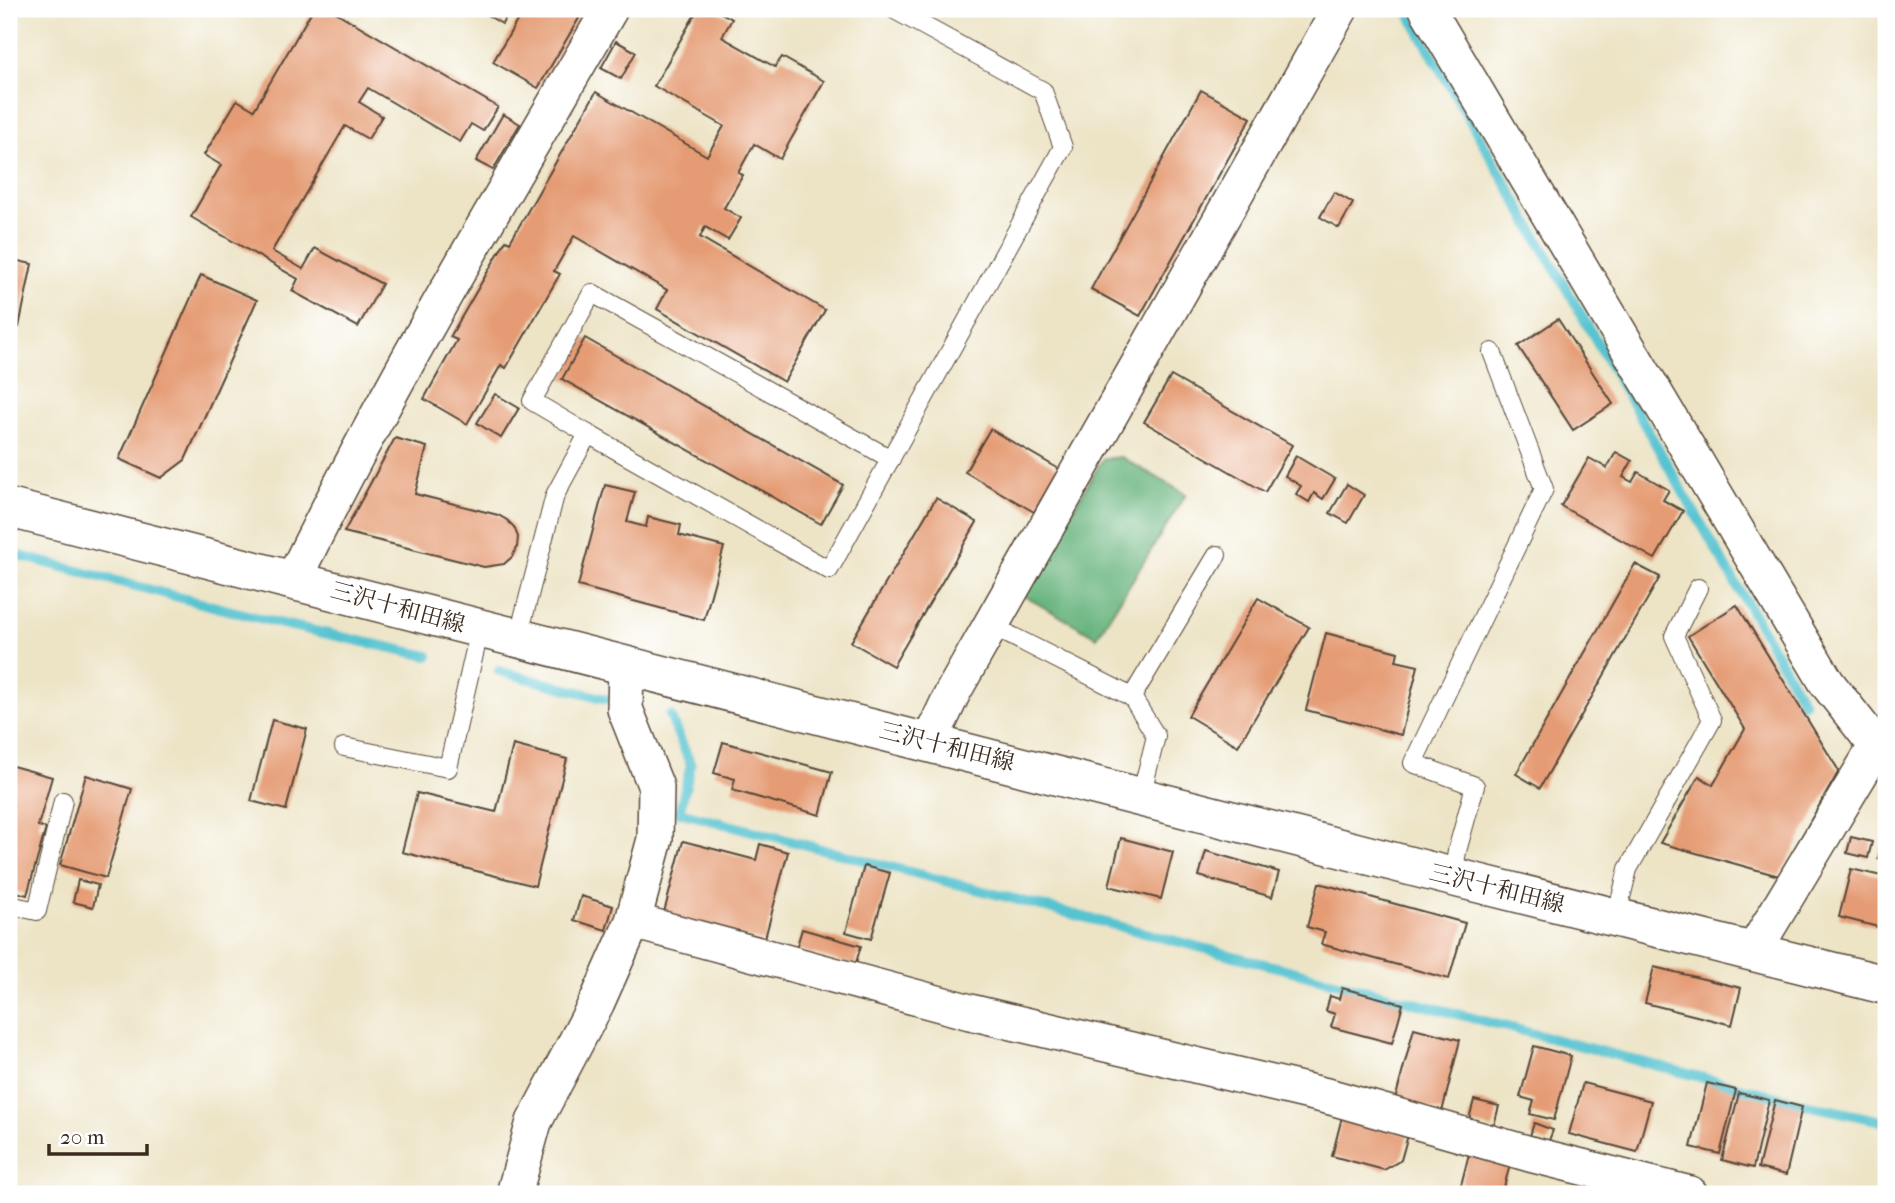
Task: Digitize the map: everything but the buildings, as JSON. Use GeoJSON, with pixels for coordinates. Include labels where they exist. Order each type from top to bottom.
{"type":"FeatureCollection","features":[{"type":"Feature","properties":{"kind":"main road","name":"三沢十和田線"},"geometry":{"type":"LineString","coordinates":[[9,508],[1886,985]]}},
{"type":"Feature","properties":{"kind":"street"},"geometry":{"type":"LineString","coordinates":[[293,580],[332,499],[400,373],[610,9]]}},
{"type":"Feature","properties":{"kind":"street"},"geometry":{"type":"LineString","coordinates":[[930,741],[990,625],[1340,9]]}},
{"type":"Feature","properties":{"kind":"street"},"geometry":{"type":"LineString","coordinates":[[1427,9],[1827,683],[1881,752],[1753,952]]}},
{"type":"Feature","properties":{"kind":"street"},"geometry":{"type":"LineString","coordinates":[[514,1194],[534,1122],[597,1002],[634,921],[655,839],[656,787],[625,709],[626,666]]}},
{"type":"Feature","properties":{"kind":"street"},"geometry":{"type":"LineString","coordinates":[[634,921],[971,1012],[1331,1097],[1531,1154],[1690,1194]]}},
{"type":"Feature","properties":{"kind":"lane"},"geometry":{"type":"LineString","coordinates":[[891,459],[592,293],[532,401],[829,570],[891,459],[1063,147],[1043,91],[893,9]]}},
{"type":"Feature","properties":{"kind":"lane"},"geometry":{"type":"LineString","coordinates":[[1453,877],[1457,851],[1475,786],[1413,763],[1544,489],[1492,352]]}},
{"type":"Feature","properties":{"kind":"lane"},"geometry":{"type":"LineString","coordinates":[[518,638],[555,495],[589,434]]}},
{"type":"Feature","properties":{"kind":"lane"},"geometry":{"type":"LineString","coordinates":[[1132,697],[1217,555]]}},
{"type":"Feature","properties":{"kind":"lane"},"geometry":{"type":"LineString","coordinates":[[1616,918],[1628,869],[1712,720],[1674,636],[1698,588]]}},
{"type":"Feature","properties":{"kind":"lane"},"geometry":{"type":"LineString","coordinates":[[990,625],[1132,697],[1156,736],[1141,796]]}},
{"type":"Feature","properties":{"kind":"lane"},"geometry":{"type":"LineString","coordinates":[[344,747],[448,768],[480,628]]}},
{"type":"Feature","properties":{"kind":"lane"},"geometry":{"type":"LineString","coordinates":[[9,905],[37,911],[63,801]]}},
{"type":"Feature","properties":{"kind":"green space"},"geometry":{"type":"Polygon","coordinates":[[[1121,457],[1186,494],[1097,637],[1022,595],[1103,459],[1121,457]]]}},
{"type":"Feature","properties":{"kind":"waterway"},"geometry":{"type":"LineString","coordinates":[[1406,9],[1804,703]]}},
{"type":"Feature","properties":{"kind":"waterway"},"geometry":{"type":"LineString","coordinates":[[9,553],[278,623],[428,656]]}},
{"type":"Feature","properties":{"kind":"waterway"},"geometry":{"type":"LineString","coordinates":[[499,671],[606,699]]}},
{"type":"Feature","properties":{"kind":"waterway"},"geometry":{"type":"LineString","coordinates":[[670,716],[691,765],[679,812],[1808,1105],[1886,1122]]}}]}
